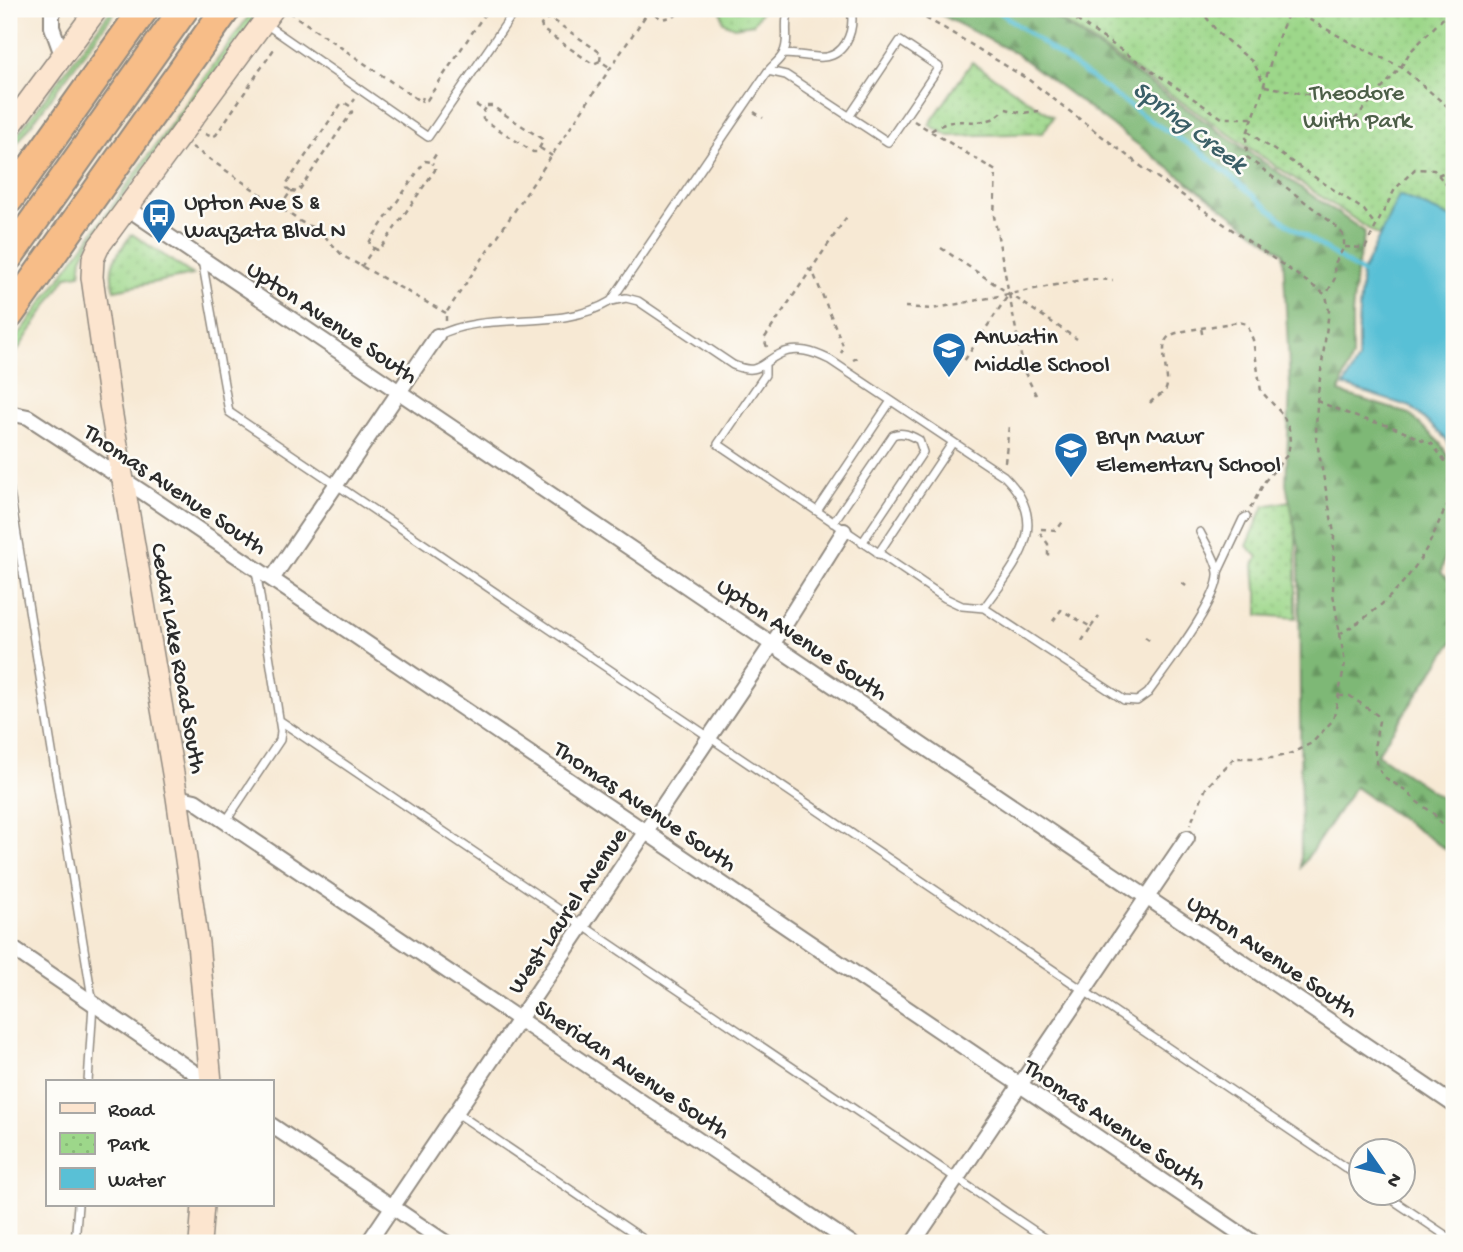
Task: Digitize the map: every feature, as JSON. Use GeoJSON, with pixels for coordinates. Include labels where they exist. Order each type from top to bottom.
{"type":"FeatureCollection","features":[{"type":"Feature","properties":{"kind":"highway"},"geometry":{"type":"LineString","coordinates":[[9,199],[144,9]]}},
{"type":"Feature","properties":{"kind":"highway"},"geometry":{"type":"LineString","coordinates":[[9,256],[184,9]]}},
{"type":"Feature","properties":{"kind":"highway"},"geometry":{"type":"LineString","coordinates":[[9,314],[226,9]]}},
{"type":"Feature","properties":{"kind":"street"},"geometry":{"type":"LineString","coordinates":[[52,9],[52,27],[62,55]]}},
{"type":"Feature","properties":{"kind":"street"},"geometry":{"type":"LineString","coordinates":[[9,128],[97,9]]}},
{"type":"Feature","properties":{"kind":"street"},"geometry":{"type":"LineString","coordinates":[[127,208],[274,14]]}},
{"type":"Feature","properties":{"kind":"street","name":"Cedar Lake Road South"},"geometry":{"type":"LineString","coordinates":[[127,208],[93,259],[92,276],[123,480],[177,797],[198,943],[210,1080]]}},
{"type":"Feature","properties":{"kind":"street","name":"Upton Avenue South"},"geometry":{"type":"LineString","coordinates":[[127,208],[1454,1105]]}},
{"type":"Feature","properties":{"kind":"street"},"geometry":{"type":"LineString","coordinates":[[272,579],[437,336]]}},
{"type":"Feature","properties":{"kind":"street","name":"Thomas Avenue South"},"geometry":{"type":"LineString","coordinates":[[9,413],[28,417],[272,579],[1254,1243]]}},
{"type":"Feature","properties":{"kind":"street","name":"West Laurel Avenue"},"geometry":{"type":"LineString","coordinates":[[368,1243],[772,645],[839,527]]}},
{"type":"Feature","properties":{"kind":"street","name":"Sheridan Avenue South"},"geometry":{"type":"LineString","coordinates":[[177,797],[195,801],[226,821],[851,1243]]}},
{"type":"Feature","properties":{"kind":"street"},"geometry":{"type":"LineString","coordinates":[[913,1243],[1187,838]]}},
{"type":"Feature","properties":{"kind":"street"},"geometry":{"type":"LineString","coordinates":[[9,946],[207,1080]]}},
{"type":"Feature","properties":{"kind":"street"},"geometry":{"type":"LineString","coordinates":[[273,1126],[446,1243]]}},
{"type":"Feature","properties":{"kind":"street"},"geometry":{"type":"LineString","coordinates":[[200,1243],[203,1206]]}},
{"type":"Feature","properties":{"kind":"lane"},"geometry":{"type":"LineString","coordinates":[[274,14],[428,137],[516,9]]}},
{"type":"Feature","properties":{"kind":"lane"},"geometry":{"type":"LineString","coordinates":[[611,301],[768,71],[783,54],[790,9]]}},
{"type":"Feature","properties":{"kind":"lane"},"geometry":{"type":"LineString","coordinates":[[783,54],[803,53],[819,58],[835,54],[849,39],[854,23],[850,9]]}},
{"type":"Feature","properties":{"kind":"lane"},"geometry":{"type":"LineString","coordinates":[[768,71],[786,75],[849,117],[888,142],[939,67],[900,41],[849,117]]}},
{"type":"Feature","properties":{"kind":"lane"},"geometry":{"type":"LineString","coordinates":[[201,259],[229,412],[1348,1170]]}},
{"type":"Feature","properties":{"kind":"lane"},"geometry":{"type":"LineString","coordinates":[[437,336],[465,326],[585,314],[611,301],[626,298],[638,301],[744,370],[765,365],[780,354],[793,350],[817,353],[1015,486],[1026,506],[1027,540],[1023,552],[984,608]]}},
{"type":"Feature","properties":{"kind":"lane"},"geometry":{"type":"LineString","coordinates":[[765,365],[765,375],[718,444],[945,598],[962,606],[984,608],[1125,700],[1137,701],[1148,693],[1207,606],[1216,589],[1218,573],[1246,517]]}},
{"type":"Feature","properties":{"kind":"lane"},"geometry":{"type":"LineString","coordinates":[[817,511],[891,401]]}},
{"type":"Feature","properties":{"kind":"lane"},"geometry":{"type":"LineString","coordinates":[[839,527],[893,435],[906,433],[919,440],[923,453],[862,543]]}},
{"type":"Feature","properties":{"kind":"lane"},"geometry":{"type":"LineString","coordinates":[[878,554],[953,442]]}},
{"type":"Feature","properties":{"kind":"lane"},"geometry":{"type":"LineString","coordinates":[[9,486],[93,1004],[88,1080]]}},
{"type":"Feature","properties":{"kind":"lane"},"geometry":{"type":"LineString","coordinates":[[1200,532],[1218,573]]}},
{"type":"Feature","properties":{"kind":"lane"},"geometry":{"type":"LineString","coordinates":[[226,821],[280,740],[256,569]]}},
{"type":"Feature","properties":{"kind":"lane"},"geometry":{"type":"LineString","coordinates":[[279,720],[1052,1243]]}},
{"type":"Feature","properties":{"kind":"lane"},"geometry":{"type":"LineString","coordinates":[[456,1112],[649,1243]]}},
{"type":"Feature","properties":{"kind":"lane"},"geometry":{"type":"LineString","coordinates":[[75,1243],[78,1206]]}},
{"type":"Feature","properties":{"kind":"lane"},"geometry":{"type":"LineString","coordinates":[[1402,1206],[1454,1241]]}},
{"type":"Feature","properties":{"kind":"path"},"geometry":{"type":"LineString","coordinates":[[274,14],[421,102],[423,97],[427,100],[488,9]]}},
{"type":"Feature","properties":{"kind":"path"},"geometry":{"type":"LineString","coordinates":[[446,322],[446,313],[649,9],[662,19],[675,16],[681,9]]}},
{"type":"Feature","properties":{"kind":"path"},"geometry":{"type":"LineString","coordinates":[[908,9],[1029,80],[1142,167],[1326,295]]}},
{"type":"Feature","properties":{"kind":"path"},"geometry":{"type":"LineString","coordinates":[[1060,9],[1222,118],[1253,118]]}},
{"type":"Feature","properties":{"kind":"path"},"geometry":{"type":"LineString","coordinates":[[1200,9],[1219,34],[1255,63],[1265,86]]}},
{"type":"Feature","properties":{"kind":"path"},"geometry":{"type":"LineString","coordinates":[[1187,838],[1189,826],[1206,788],[1234,758],[1274,758],[1292,753],[1312,743],[1333,720],[1345,663],[1333,594],[1334,533],[1317,437],[1317,401],[1329,311],[1326,295],[1335,278],[1334,265],[1343,249],[1344,236],[1335,225],[1247,157],[1246,136],[1265,86],[1282,25],[1291,9],[1355,46],[1401,67],[1454,112]]}},
{"type":"Feature","properties":{"kind":"path"},"geometry":{"type":"LineString","coordinates":[[1348,127],[1401,67],[1409,52],[1452,9]]}},
{"type":"Feature","properties":{"kind":"path"},"geometry":{"type":"LineString","coordinates":[[536,17],[544,22]]}},
{"type":"Feature","properties":{"kind":"path"},"geometry":{"type":"LineString","coordinates":[[550,18],[601,53],[600,61],[593,64],[543,30],[541,25],[550,18]]}},
{"type":"Feature","properties":{"kind":"path"},"geometry":{"type":"LineString","coordinates":[[199,130],[212,137],[216,135],[278,43]]}},
{"type":"Feature","properties":{"kind":"path"},"geometry":{"type":"LineString","coordinates":[[600,61],[611,68]]}},
{"type":"Feature","properties":{"kind":"path"},"geometry":{"type":"LineString","coordinates":[[1265,86],[1332,99]]}},
{"type":"Feature","properties":{"kind":"path"},"geometry":{"type":"LineString","coordinates":[[350,106],[357,96]]}},
{"type":"Feature","properties":{"kind":"path"},"geometry":{"type":"LineString","coordinates":[[341,104],[350,106],[352,112],[306,181],[298,192],[291,191],[287,188],[287,183],[341,104]]}},
{"type":"Feature","properties":{"kind":"path"},"geometry":{"type":"LineString","coordinates":[[476,104],[484,110]]}},
{"type":"Feature","properties":{"kind":"path"},"geometry":{"type":"LineString","coordinates":[[487,106],[492,106],[542,139],[540,148],[533,152],[483,119],[484,110],[487,106]]}},
{"type":"Feature","properties":{"kind":"path"},"geometry":{"type":"LineString","coordinates":[[931,131],[942,124],[957,120],[992,119],[1006,109],[1022,113],[1039,111]]}},
{"type":"Feature","properties":{"kind":"path"},"geometry":{"type":"LineString","coordinates":[[754,112],[763,118]]}},
{"type":"Feature","properties":{"kind":"path"},"geometry":{"type":"LineString","coordinates":[[906,116],[996,171],[994,216],[1024,371],[1036,395]]}},
{"type":"Feature","properties":{"kind":"path"},"geometry":{"type":"LineString","coordinates":[[1248,131],[1364,210],[1376,226]]}},
{"type":"Feature","properties":{"kind":"path"},"geometry":{"type":"LineString","coordinates":[[190,145],[320,231],[343,256],[446,313]]}},
{"type":"Feature","properties":{"kind":"path"},"geometry":{"type":"LineString","coordinates":[[540,148],[552,156]]}},
{"type":"Feature","properties":{"kind":"path"},"geometry":{"type":"LineString","coordinates":[[431,162],[438,151]]}},
{"type":"Feature","properties":{"kind":"path"},"geometry":{"type":"LineString","coordinates":[[425,161],[431,162],[435,165],[435,170],[381,248],[377,250],[369,245],[425,161]]}},
{"type":"Feature","properties":{"kind":"path"},"geometry":{"type":"LineString","coordinates":[[1438,175],[1454,168]]}},
{"type":"Feature","properties":{"kind":"path"},"geometry":{"type":"LineString","coordinates":[[1343,249],[1365,248],[1395,189],[1415,169],[1434,170],[1454,194]]}},
{"type":"Feature","properties":{"kind":"path"},"geometry":{"type":"LineString","coordinates":[[280,207],[291,191]]}},
{"type":"Feature","properties":{"kind":"path"},"geometry":{"type":"LineString","coordinates":[[767,347],[764,339],[848,215]]}},
{"type":"Feature","properties":{"kind":"path"},"geometry":{"type":"LineString","coordinates":[[361,267],[374,248]]}},
{"type":"Feature","properties":{"kind":"path"},"geometry":{"type":"LineString","coordinates":[[942,248],[1077,339]]}},
{"type":"Feature","properties":{"kind":"path"},"geometry":{"type":"LineString","coordinates":[[809,270],[844,348],[841,353]]}},
{"type":"Feature","properties":{"kind":"path"},"geometry":{"type":"LineString","coordinates":[[905,307],[932,309],[1087,279],[1113,280]]}},
{"type":"Feature","properties":{"kind":"path"},"geometry":{"type":"LineString","coordinates":[[964,361],[1009,294]]}},
{"type":"Feature","properties":{"kind":"path"},"geometry":{"type":"LineString","coordinates":[[1150,403],[1166,389],[1163,344],[1167,337],[1175,333],[1230,323],[1247,324],[1253,340],[1261,391],[1283,415],[1289,429],[1290,443],[1288,454],[1265,481],[1246,517]]}},
{"type":"Feature","properties":{"kind":"path"},"geometry":{"type":"LineString","coordinates":[[1201,328],[1203,338]]}},
{"type":"Feature","properties":{"kind":"path"},"geometry":{"type":"LineString","coordinates":[[853,360],[859,357]]}},
{"type":"Feature","properties":{"kind":"path"},"geometry":{"type":"LineString","coordinates":[[1317,401],[1359,418],[1390,426],[1432,444],[1453,472],[1454,478]]}},
{"type":"Feature","properties":{"kind":"path"},"geometry":{"type":"LineString","coordinates":[[1005,462],[1009,426]]}},
{"type":"Feature","properties":{"kind":"path"},"geometry":{"type":"LineString","coordinates":[[1339,634],[1382,605],[1411,574],[1454,493]]}},
{"type":"Feature","properties":{"kind":"path"},"geometry":{"type":"LineString","coordinates":[[1050,558],[1048,544],[1041,531],[1057,530],[1064,520]]}},
{"type":"Feature","properties":{"kind":"path"},"geometry":{"type":"LineString","coordinates":[[1182,583],[1189,588]]}},
{"type":"Feature","properties":{"kind":"path"},"geometry":{"type":"LineString","coordinates":[[1053,621],[1061,610],[1091,627]]}},
{"type":"Feature","properties":{"kind":"path"},"geometry":{"type":"LineString","coordinates":[[1082,640],[1099,616]]}},
{"type":"Feature","properties":{"kind":"path"},"geometry":{"type":"LineString","coordinates":[[1145,637],[1152,642]]}},
{"type":"Feature","properties":{"kind":"path"},"geometry":{"type":"LineString","coordinates":[[1338,696],[1350,696],[1377,715],[1379,722],[1374,748],[1378,768],[1384,777],[1407,791],[1433,813],[1454,838]]}},
{"type":"Feature","properties":{"kind":"green space"},"geometry":{"type":"Polygon","coordinates":[[[112,9],[117,9],[9,154],[9,146],[112,9]]]}},
{"type":"Feature","properties":{"kind":"green space"},"geometry":{"type":"Polygon","coordinates":[[[254,9],[262,9],[91,240],[82,258],[80,274],[67,276],[9,363],[9,349],[254,9]]]}},
{"type":"Feature","properties":{"kind":"green space"},"geometry":{"type":"Polygon","coordinates":[[[763,9],[753,24],[734,27],[723,22],[721,10],[763,9]]]}},
{"type":"Feature","properties":{"kind":"green space"},"geometry":{"type":"Polygon","coordinates":[[[930,9],[1042,9],[1365,232],[1356,273],[1352,357],[1339,392],[1409,414],[1440,443],[1454,465],[1454,515],[1441,573],[1454,584],[1454,640],[1377,754],[1454,806],[1454,855],[1355,787],[1301,867],[1299,547],[1286,484],[1290,386],[1283,253],[1015,53],[930,9]]]}},
{"type":"Feature","properties":{"kind":"green space","name":"Theodore Wirth Park"},"geometry":{"type":"Polygon","coordinates":[[[1045,9],[1454,9],[1454,287],[1045,9]]]}},
{"type":"Feature","properties":{"kind":"green space"},"geometry":{"type":"Polygon","coordinates":[[[972,62],[1053,117],[1043,133],[949,136],[929,125],[972,62]]]}},
{"type":"Feature","properties":{"kind":"green space"},"geometry":{"type":"Polygon","coordinates":[[[132,234],[193,275],[114,290],[112,266],[132,234]]]}},
{"type":"Feature","properties":{"kind":"green space"},"geometry":{"type":"Polygon","coordinates":[[[1290,501],[1296,536],[1296,618],[1258,615],[1254,565],[1258,557],[1247,546],[1264,506],[1290,501]]]}},
{"type":"Feature","properties":{"kind":"water"},"geometry":{"type":"Polygon","coordinates":[[[1399,195],[1454,219],[1454,453],[1446,439],[1411,407],[1344,386],[1358,360],[1362,273],[1399,195]]]}},
{"type":"Feature","properties":{"kind":"waterway","name":"Spring Creek"},"geometry":{"type":"LineString","coordinates":[[995,9],[1151,121],[1201,152],[1289,225],[1362,273]]}},
{"type":"Feature","properties":{"kind":"place","name":"Upton Ave S & Wayzata Blvd N"},"geometry":{"type":"Point","coordinates":[159,245]}},
{"type":"Feature","properties":{"kind":"place","name":"Anwatin Middle School"},"geometry":{"type":"Point","coordinates":[949,379]}},
{"type":"Feature","properties":{"kind":"place","name":"Bryn Mawr Elementary School"},"geometry":{"type":"Point","coordinates":[1071,479]}}]}
